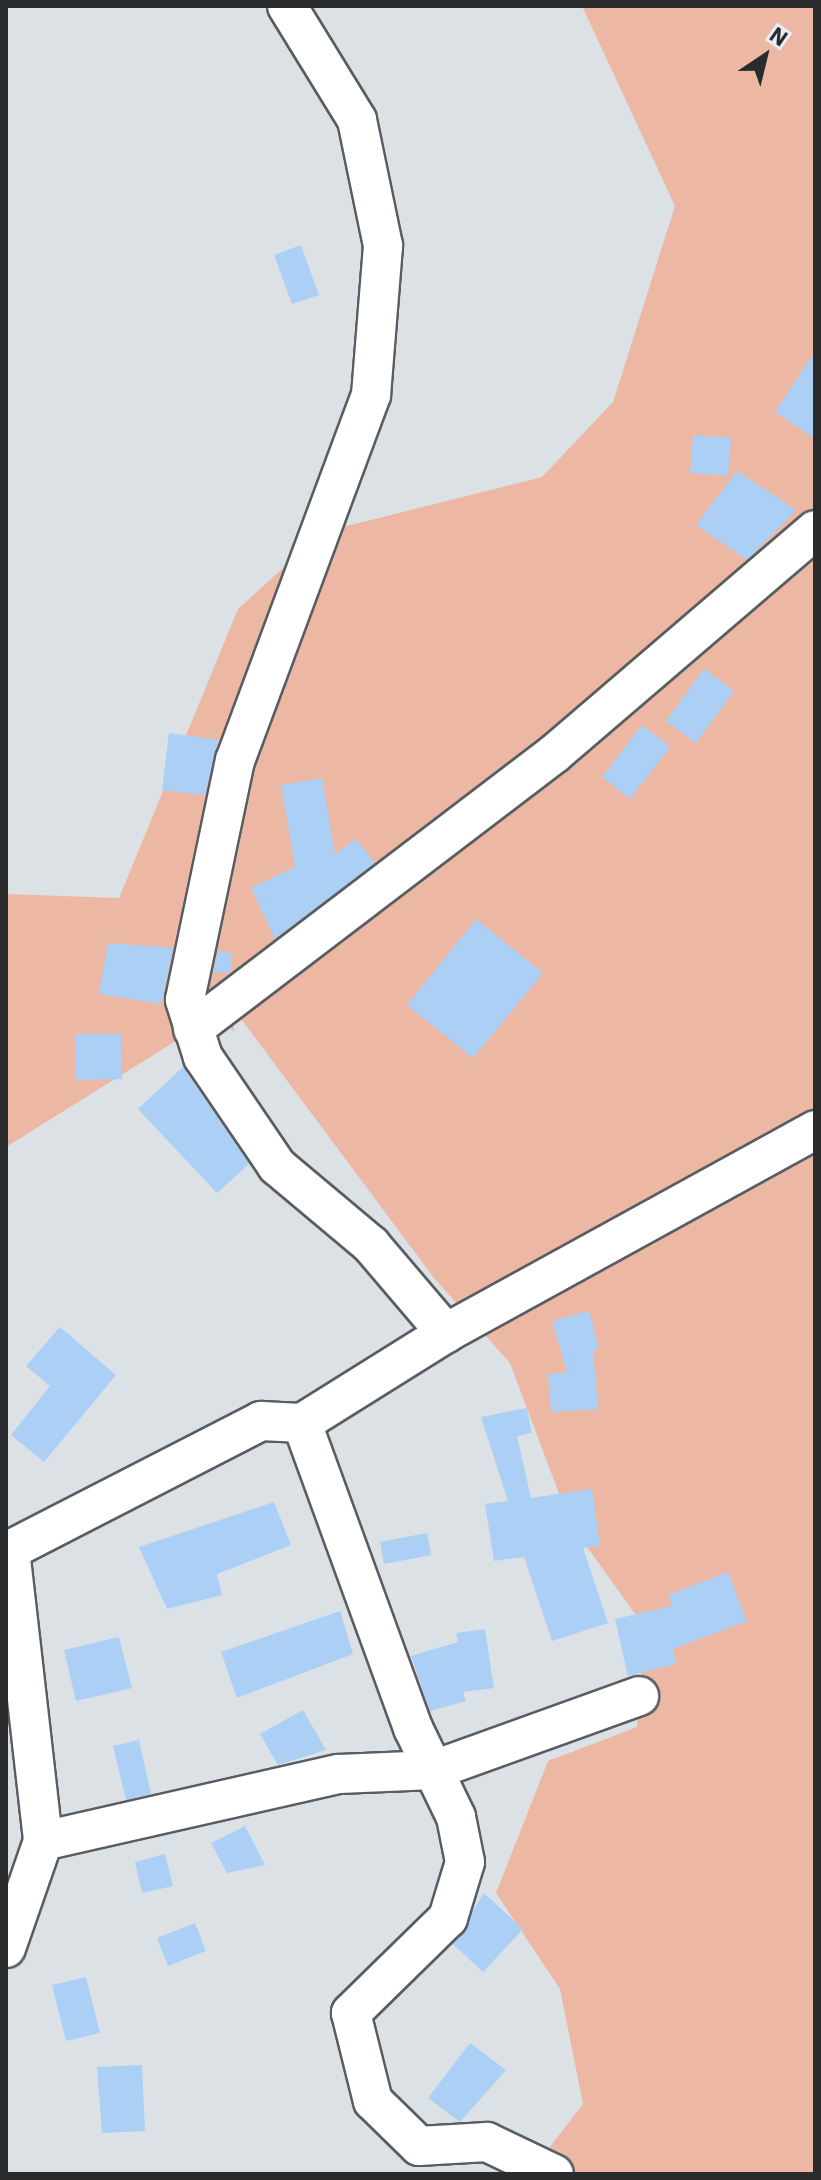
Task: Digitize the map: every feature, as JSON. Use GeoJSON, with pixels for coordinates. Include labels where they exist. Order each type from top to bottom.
{"type":"FeatureCollection","features":[{"type":"Feature","properties":{"kind":"street"},"geometry":{"type":"LineString","coordinates":[[287,6],[357,120],[383,246],[371,395],[235,760],[189,958],[185,1000],[203,1057],[277,1166],[371,1245],[446,1333]]}},
{"type":"Feature","properties":{"kind":"street"},"geometry":{"type":"LineString","coordinates":[[193,1029],[554,754],[815,530]]}},
{"type":"Feature","properties":{"kind":"street"},"geometry":{"type":"LineString","coordinates":[[6,1948],[43,1841],[8,1551],[261,1421],[302,1423],[446,1333],[815,1130]]}},
{"type":"Feature","properties":{"kind":"street"},"geometry":{"type":"LineString","coordinates":[[302,1423],[434,1770],[465,1862],[448,1918],[351,2013],[373,2101],[419,2146],[487,2142],[554,2174]]}},
{"type":"Feature","properties":{"kind":"street"},"geometry":{"type":"LineString","coordinates":[[43,1841],[339,1774],[434,1770],[639,1696]]}},
{"type":"Feature","properties":{"kind":"shaded area"},"geometry":{"type":"Polygon","coordinates":[[[582,6],[815,6],[815,2174],[529,2174],[583,2104],[560,1989],[496,1893],[548,1761],[637,1727],[645,1628],[570,1523],[510,1363],[434,1278],[233,1008],[234,1032],[219,1014],[6,1147],[6,894],[119,898],[238,609],[323,532],[542,477],[613,402],[675,206],[582,6]]]}},
{"type":"Feature","properties":{"kind":"building"},"geometry":{"type":"Polygon","coordinates":[[[301,245],[319,295],[292,304],[274,255],[301,245]]]}},
{"type":"Feature","properties":{"kind":"building"},"geometry":{"type":"Polygon","coordinates":[[[815,351],[815,439],[775,412],[815,351]]]}},
{"type":"Feature","properties":{"kind":"building"},"geometry":{"type":"Polygon","coordinates":[[[693,435],[731,438],[728,476],[690,473],[693,435]]]}},
{"type":"Feature","properties":{"kind":"building"},"geometry":{"type":"Polygon","coordinates":[[[737,471],[796,510],[747,560],[696,525],[737,471]]]}},
{"type":"Feature","properties":{"kind":"building"},"geometry":{"type":"Polygon","coordinates":[[[704,669],[734,691],[696,743],[666,721],[704,669]]]}},
{"type":"Feature","properties":{"kind":"building"},"geometry":{"type":"Polygon","coordinates":[[[642,725],[670,747],[630,799],[602,777],[642,725]]]}},
{"type":"Feature","properties":{"kind":"building"},"geometry":{"type":"Polygon","coordinates":[[[169,733],[219,740],[205,795],[162,790],[169,733]]]}},
{"type":"Feature","properties":{"kind":"building"},"geometry":{"type":"Polygon","coordinates":[[[322,778],[335,854],[356,839],[375,863],[275,939],[251,888],[295,867],[281,785],[322,778]]]}},
{"type":"Feature","properties":{"kind":"building"},"geometry":{"type":"Polygon","coordinates":[[[476,919],[543,973],[473,1058],[407,1005],[476,919]]]}},
{"type":"Feature","properties":{"kind":"building"},"geometry":{"type":"Polygon","coordinates":[[[108,943],[173,948],[161,1004],[99,994],[108,943]]]}},
{"type":"Feature","properties":{"kind":"building"},"geometry":{"type":"Polygon","coordinates":[[[218,951],[232,953],[230,973],[213,972],[218,951]]]}},
{"type":"Feature","properties":{"kind":"building"},"geometry":{"type":"Polygon","coordinates":[[[75,1034],[121,1034],[122,1079],[75,1080],[75,1034]]]}},
{"type":"Feature","properties":{"kind":"building"},"geometry":{"type":"Polygon","coordinates":[[[183,1067],[249,1164],[217,1193],[138,1109],[183,1067]]]}},
{"type":"Feature","properties":{"kind":"building"},"geometry":{"type":"Polygon","coordinates":[[[589,1311],[599,1349],[593,1350],[598,1409],[551,1412],[548,1374],[567,1372],[552,1321],[589,1311]]]}},
{"type":"Feature","properties":{"kind":"building"},"geometry":{"type":"Polygon","coordinates":[[[60,1327],[116,1375],[44,1462],[11,1435],[50,1386],[26,1366],[60,1327]]]}},
{"type":"Feature","properties":{"kind":"building"},"geometry":{"type":"Polygon","coordinates":[[[527,1408],[532,1433],[517,1436],[531,1498],[592,1489],[600,1546],[583,1548],[608,1623],[552,1641],[524,1557],[494,1561],[485,1504],[508,1501],[481,1417],[527,1408]]]}},
{"type":"Feature","properties":{"kind":"building"},"geometry":{"type":"Polygon","coordinates":[[[274,1502],[291,1545],[217,1574],[222,1595],[167,1609],[139,1547],[274,1502]]]}},
{"type":"Feature","properties":{"kind":"building"},"geometry":{"type":"Polygon","coordinates":[[[427,1533],[431,1555],[384,1564],[380,1542],[427,1533]]]}},
{"type":"Feature","properties":{"kind":"building"},"geometry":{"type":"Polygon","coordinates":[[[728,1572],[747,1621],[673,1649],[676,1664],[628,1676],[615,1619],[672,1606],[668,1595],[728,1572]]]}},
{"type":"Feature","properties":{"kind":"building"},"geometry":{"type":"Polygon","coordinates":[[[340,1611],[353,1654],[237,1698],[221,1652],[340,1611]]]}},
{"type":"Feature","properties":{"kind":"building"},"geometry":{"type":"Polygon","coordinates":[[[485,1629],[494,1688],[463,1692],[466,1701],[430,1711],[411,1656],[458,1642],[456,1633],[485,1629]]]}},
{"type":"Feature","properties":{"kind":"building"},"geometry":{"type":"Polygon","coordinates":[[[119,1637],[132,1688],[76,1701],[64,1650],[119,1637]]]}},
{"type":"Feature","properties":{"kind":"building"},"geometry":{"type":"Polygon","coordinates":[[[303,1710],[326,1750],[278,1765],[260,1734],[303,1710]]]}},
{"type":"Feature","properties":{"kind":"building"},"geometry":{"type":"Polygon","coordinates":[[[139,1740],[151,1794],[126,1800],[113,1746],[139,1740]]]}},
{"type":"Feature","properties":{"kind":"building"},"geometry":{"type":"Polygon","coordinates":[[[245,1826],[265,1865],[227,1873],[211,1843],[245,1826]]]}},
{"type":"Feature","properties":{"kind":"building"},"geometry":{"type":"Polygon","coordinates":[[[165,1854],[173,1886],[142,1893],[135,1862],[165,1854]]]}},
{"type":"Feature","properties":{"kind":"building"},"geometry":{"type":"Polygon","coordinates":[[[484,1893],[523,1929],[483,1972],[453,1944],[484,1893]]]}},
{"type":"Feature","properties":{"kind":"building"},"geometry":{"type":"Polygon","coordinates":[[[195,1923],[206,1951],[168,1966],[157,1938],[195,1923]]]}},
{"type":"Feature","properties":{"kind":"building"},"geometry":{"type":"Polygon","coordinates":[[[86,1977],[100,2033],[66,2041],[52,1985],[86,1977]]]}},
{"type":"Feature","properties":{"kind":"building"},"geometry":{"type":"Polygon","coordinates":[[[470,2043],[506,2070],[460,2122],[428,2098],[470,2043]]]}},
{"type":"Feature","properties":{"kind":"building"},"geometry":{"type":"Polygon","coordinates":[[[142,2065],[145,2131],[102,2133],[97,2067],[142,2065]]]}}]}
